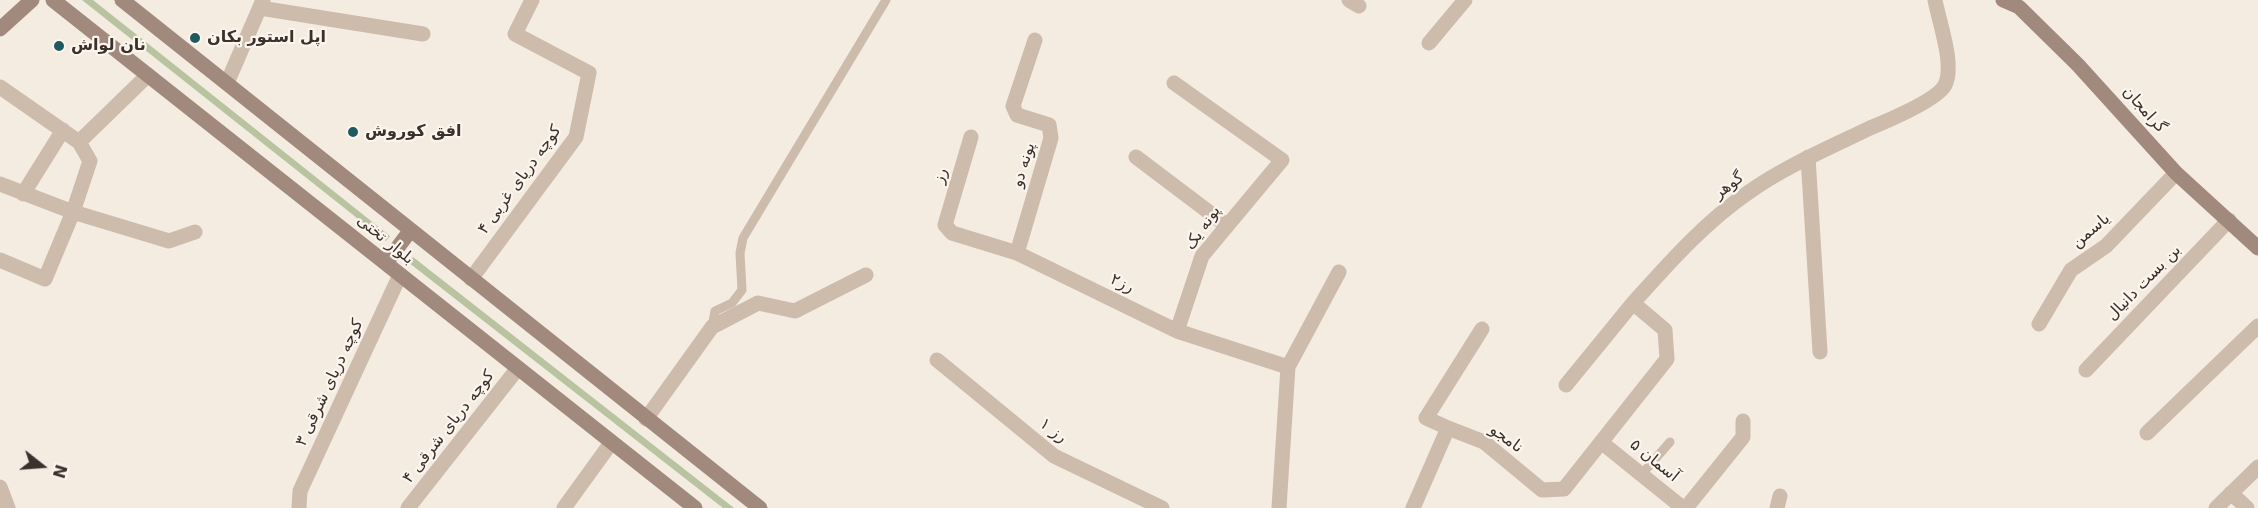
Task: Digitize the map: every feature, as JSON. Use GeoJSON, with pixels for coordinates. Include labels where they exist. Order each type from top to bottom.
{"type":"FeatureCollection","features":[{"type":"Feature","properties":{"kind":"main road"},"geometry":{"type":"LineString","coordinates":[[0,28],[32,0]]}},
{"type":"Feature","properties":{"kind":"main road","name":"بلوار تختی"},"geometry":{"type":"LineString","coordinates":[[53,0],[695,508]]}},
{"type":"Feature","properties":{"kind":"main road","name":"بلوار تختی"},"geometry":{"type":"LineString","coordinates":[[122,0],[760,508]]}},
{"type":"Feature","properties":{"kind":"main road","name":"گرامجان"},"geometry":{"type":"LineString","coordinates":[[2003,0],[2019,7],[2078,65],[2176,172],[2258,248]]}},
{"type":"Feature","properties":{"kind":"main road"},"geometry":{"type":"LineString","coordinates":[[386,263],[410,231]]}},
{"type":"Feature","properties":{"kind":"street","name":"کوچه دریای غربی ۴"},"geometry":{"type":"LineString","coordinates":[[471,279],[576,137],[589,73],[515,34],[532,0]]}},
{"type":"Feature","properties":{"kind":"street"},"geometry":{"type":"LineString","coordinates":[[1429,43],[1465,0]]}},
{"type":"Feature","properties":{"kind":"street","name":"گوهر"},"geometry":{"type":"LineString","coordinates":[[1566,385],[1633,303],[1676,255],[1728,207],[1750,191],[1808,157],[1936,95],[1945,84],[1949,64],[1935,0]]}},
{"type":"Feature","properties":{"kind":"street"},"geometry":{"type":"LineString","coordinates":[[227,83],[262,4],[423,34]]}},
{"type":"Feature","properties":{"kind":"street","name":"پونه دو"},"geometry":{"type":"LineString","coordinates":[[1017,254],[1051,138],[1049,125],[1017,114],[1014,106],[1035,40]]}},
{"type":"Feature","properties":{"kind":"street"},"geometry":{"type":"LineString","coordinates":[[79,142],[148,75]]}},
{"type":"Feature","properties":{"kind":"street","name":"پونه یک"},"geometry":{"type":"LineString","coordinates":[[1174,83],[1282,160],[1202,256],[1177,331]]}},
{"type":"Feature","properties":{"kind":"street"},"geometry":{"type":"LineString","coordinates":[[0,87],[79,142],[90,161],[73,212],[45,279],[0,260]]}},
{"type":"Feature","properties":{"kind":"street"},"geometry":{"type":"LineString","coordinates":[[23,194],[63,130]]}},
{"type":"Feature","properties":{"kind":"street","name":"رز"},"geometry":{"type":"LineString","coordinates":[[945,225],[971,137]]}},
{"type":"Feature","properties":{"kind":"street"},"geometry":{"type":"LineString","coordinates":[[1136,157],[1226,225]]}},
{"type":"Feature","properties":{"kind":"street"},"geometry":{"type":"LineString","coordinates":[[1808,157],[1820,352]]}},
{"type":"Feature","properties":{"kind":"street","name":"یاسمن"},"geometry":{"type":"LineString","coordinates":[[2039,324],[2071,270],[2106,246],[2176,172]]}},
{"type":"Feature","properties":{"kind":"street"},"geometry":{"type":"LineString","coordinates":[[0,184],[73,212],[169,241],[195,232]]}},
{"type":"Feature","properties":{"kind":"street","name":"بن بست دانیال"},"geometry":{"type":"LineString","coordinates":[[2086,370],[2229,220]]}},
{"type":"Feature","properties":{"kind":"street","name":"رز۲"},"geometry":{"type":"LineString","coordinates":[[945,225],[952,233],[1017,254],[1177,331],[1288,367]]}},
{"type":"Feature","properties":{"kind":"street"},"geometry":{"type":"LineString","coordinates":[[1280,508],[1288,367],[1339,272]]}},
{"type":"Feature","properties":{"kind":"street","name":"کوچه دریای شرقی ۳"},"geometry":{"type":"LineString","coordinates":[[299,508],[300,490],[400,275]]}},
{"type":"Feature","properties":{"kind":"street"},"geometry":{"type":"LineString","coordinates":[[646,419],[712,327],[758,303],[795,311],[866,275]]}},
{"type":"Feature","properties":{"kind":"street"},"geometry":{"type":"LineString","coordinates":[[1601,442],[1667,359],[1665,330],[1633,303]]}},
{"type":"Feature","properties":{"kind":"street"},"geometry":{"type":"LineString","coordinates":[[2147,433],[2258,326]]}},
{"type":"Feature","properties":{"kind":"street","name":"نامجو"},"geometry":{"type":"LineString","coordinates":[[1482,329],[1426,418],[1484,442],[1542,490],[1564,489],[1601,442]]}},
{"type":"Feature","properties":{"kind":"street","name":"رز ۱"},"geometry":{"type":"LineString","coordinates":[[937,360],[1054,456],[1162,508]]}},
{"type":"Feature","properties":{"kind":"street","name":"کوچه دریای شرقی ۴"},"geometry":{"type":"LineString","coordinates":[[408,508],[518,368]]}},
{"type":"Feature","properties":{"kind":"street"},"geometry":{"type":"LineString","coordinates":[[1685,508],[1743,437],[1743,421]]}},
{"type":"Feature","properties":{"kind":"street"},"geometry":{"type":"LineString","coordinates":[[1413,508],[1448,428]]}},
{"type":"Feature","properties":{"kind":"street","name":"آسمان ۵"},"geometry":{"type":"LineString","coordinates":[[1601,442],[1685,508]]}},
{"type":"Feature","properties":{"kind":"street"},"geometry":{"type":"LineString","coordinates":[[564,508],[611,443]]}},
{"type":"Feature","properties":{"kind":"street"},"geometry":{"type":"LineString","coordinates":[[2216,508],[2258,467]]}},
{"type":"Feature","properties":{"kind":"street"},"geometry":{"type":"LineString","coordinates":[[0,487],[8,508]]}},
{"type":"Feature","properties":{"kind":"street"},"geometry":{"type":"LineString","coordinates":[[2230,493],[2247,508]]}},
{"type":"Feature","properties":{"kind":"lane"},"geometry":{"type":"LineString","coordinates":[[712,327],[715,310],[732,303],[742,290],[740,253],[743,238],[886,0]]}},
{"type":"Feature","properties":{"kind":"lane"},"geometry":{"type":"LineString","coordinates":[[1642,474],[1670,442]]}},
{"type":"Feature","properties":{"kind":"green space"},"geometry":{"type":"Polygon","coordinates":[[[82,0],[93,0],[390,236],[386,241],[82,0]]]}},
{"type":"Feature","properties":{"kind":"green space"},"geometry":{"type":"Polygon","coordinates":[[[413,257],[734,508],[723,508],[408,262],[413,257]]]}},
{"type":"Feature","properties":{"kind":"place","name":"اپل استور بکان"},"geometry":{"type":"Point","coordinates":[195,38]}},
{"type":"Feature","properties":{"kind":"place","name":"نان لواش"},"geometry":{"type":"Point","coordinates":[59,46]}},
{"type":"Feature","properties":{"kind":"place","name":"افق کوروش"},"geometry":{"type":"Point","coordinates":[353,132]}}]}
